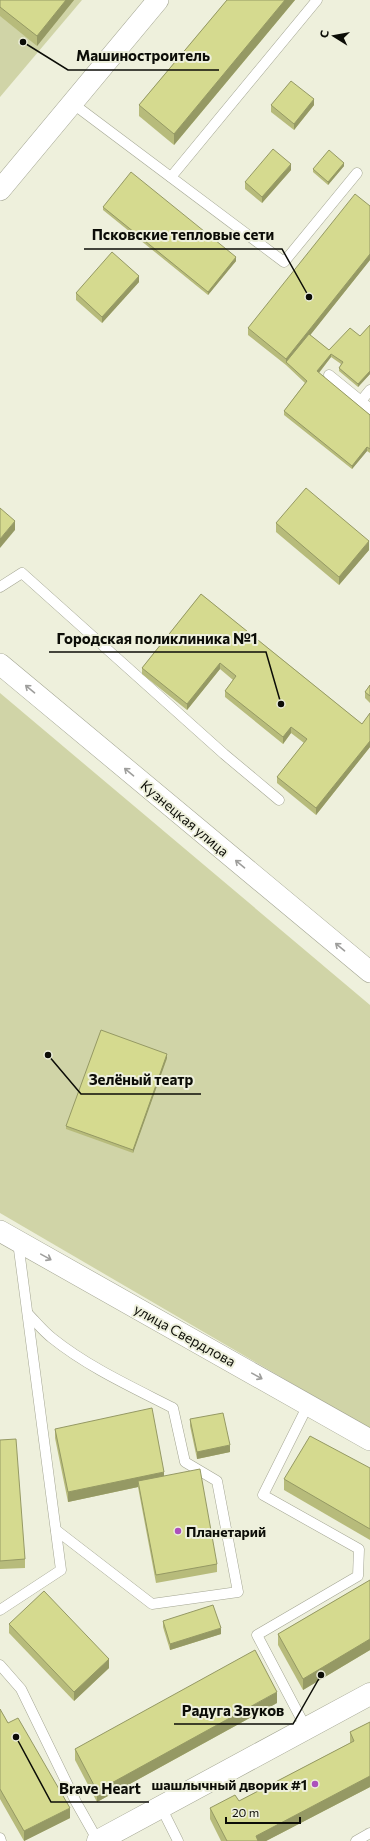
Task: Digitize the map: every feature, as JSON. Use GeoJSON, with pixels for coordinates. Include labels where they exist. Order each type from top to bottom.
{"type":"FeatureCollection","features":[{"type":"Feature","properties":{"kind":"main road"},"geometry":{"type":"LineString","coordinates":[[98,1841],[370,1694]]}},
{"type":"Feature","properties":{"kind":"street"},"geometry":{"type":"LineString","coordinates":[[0,190],[158,0]]}},
{"type":"Feature","properties":{"kind":"street","name":"Кузнецкая улица"},"geometry":{"type":"LineString","coordinates":[[0,664],[370,972]]}},
{"type":"Feature","properties":{"kind":"street","name":"улица Свердлова"},"geometry":{"type":"LineString","coordinates":[[0,1231],[370,1440]]}},
{"type":"Feature","properties":{"kind":"lane"},"geometry":{"type":"LineString","coordinates":[[171,177],[317,0]]}},
{"type":"Feature","properties":{"kind":"lane"},"geometry":{"type":"LineString","coordinates":[[72,102],[284,262],[357,173]]}},
{"type":"Feature","properties":{"kind":"lane"},"geometry":{"type":"LineString","coordinates":[[329,375],[370,409]]}},
{"type":"Feature","properties":{"kind":"lane"},"geometry":{"type":"LineString","coordinates":[[361,401],[370,390]]}},
{"type":"Feature","properties":{"kind":"lane"},"geometry":{"type":"LineString","coordinates":[[0,587],[22,573],[224,754],[278,800]]}},
{"type":"Feature","properties":{"kind":"lane"},"geometry":{"type":"LineString","coordinates":[[0,1610],[61,1570],[18,1241]]}},
{"type":"Feature","properties":{"kind":"lane"},"geometry":{"type":"LineString","coordinates":[[28,1314],[51,1338],[75,1354],[124,1383],[173,1408],[185,1462],[217,1481],[238,1592],[152,1604],[56,1530]]}},
{"type":"Feature","properties":{"kind":"lane"},"geometry":{"type":"LineString","coordinates":[[306,1728],[257,1635],[358,1576],[359,1549],[263,1495],[308,1405]]}},
{"type":"Feature","properties":{"kind":"lane"},"geometry":{"type":"LineString","coordinates":[[0,1665],[21,1689],[76,1802],[98,1841]]}},
{"type":"Feature","properties":{"kind":"lane"},"geometry":{"type":"LineString","coordinates":[[161,1807],[178,1841]]}},
{"type":"Feature","properties":{"kind":"lane"},"geometry":{"type":"LineString","coordinates":[[356,1841],[370,1833]]}},
{"type":"Feature","properties":{"kind":"green space"},"geometry":{"type":"Polygon","coordinates":[[[0,0],[82,0],[0,97],[0,0]]]}},
{"type":"Feature","properties":{"kind":"green space"},"geometry":{"type":"Polygon","coordinates":[[[0,693],[370,1005],[370,1429],[0,1213],[0,693]]]}},
{"type":"Feature","properties":{"kind":"building"},"geometry":{"type":"Polygon","coordinates":[[[0,0],[66,0],[37,36],[0,7],[0,0]]]}},
{"type":"Feature","properties":{"kind":"building"},"geometry":{"type":"Polygon","coordinates":[[[227,0],[285,0],[174,134],[139,105],[227,0]]]}},
{"type":"Feature","properties":{"kind":"building"},"geometry":{"type":"Polygon","coordinates":[[[291,81],[314,99],[294,124],[271,105],[291,81]]]}},
{"type":"Feature","properties":{"kind":"building"},"geometry":{"type":"Polygon","coordinates":[[[273,149],[291,164],[262,197],[245,182],[273,149]]]}},
{"type":"Feature","properties":{"kind":"building"},"geometry":{"type":"Polygon","coordinates":[[[329,150],[344,163],[328,182],[313,169],[329,150]]]}},
{"type":"Feature","properties":{"kind":"building"},"geometry":{"type":"Polygon","coordinates":[[[131,172],[236,257],[208,292],[103,207],[131,172]]]}},
{"type":"Feature","properties":{"kind":"building"},"geometry":{"type":"Polygon","coordinates":[[[355,194],[370,206],[370,254],[286,359],[248,328],[355,194]]]}},
{"type":"Feature","properties":{"kind":"building"},"geometry":{"type":"Polygon","coordinates":[[[112,252],[139,276],[102,317],[76,293],[112,252]]]}},
{"type":"Feature","properties":{"kind":"building"},"geometry":{"type":"Polygon","coordinates":[[[370,325],[370,371],[358,384],[339,368],[343,362],[331,354],[317,371],[370,415],[370,449],[367,447],[352,466],[284,411],[307,381],[286,362],[309,334],[329,350],[350,328],[360,336],[370,325]]]}},
{"type":"Feature","properties":{"kind":"building"},"geometry":{"type":"Polygon","coordinates":[[[306,488],[369,541],[339,577],[276,523],[306,488]]]}},
{"type":"Feature","properties":{"kind":"building"},"geometry":{"type":"Polygon","coordinates":[[[0,508],[15,521],[0,539],[0,508]]]}},
{"type":"Feature","properties":{"kind":"building"},"geometry":{"type":"Polygon","coordinates":[[[201,594],[362,724],[370,713],[370,741],[316,808],[277,777],[307,739],[291,727],[283,737],[225,691],[236,676],[220,663],[187,704],[142,668],[201,594]]]}},
{"type":"Feature","properties":{"kind":"building"},"geometry":{"type":"Polygon","coordinates":[[[370,685],[370,696],[365,692],[370,685]]]}},
{"type":"Feature","properties":{"kind":"building"},"geometry":{"type":"Polygon","coordinates":[[[101,1030],[167,1054],[133,1150],[66,1126],[101,1030]]]}},
{"type":"Feature","properties":{"kind":"building"},"geometry":{"type":"Polygon","coordinates":[[[152,1408],[164,1472],[68,1492],[55,1429],[152,1408]]]}},
{"type":"Feature","properties":{"kind":"building"},"geometry":{"type":"Polygon","coordinates":[[[223,1413],[230,1445],[197,1452],[190,1419],[223,1413]]]}},
{"type":"Feature","properties":{"kind":"building"},"geometry":{"type":"Polygon","coordinates":[[[310,1436],[370,1468],[370,1529],[284,1479],[310,1436]]]}},
{"type":"Feature","properties":{"kind":"building"},"geometry":{"type":"Polygon","coordinates":[[[16,1439],[25,1559],[0,1561],[0,1440],[16,1439]]]}},
{"type":"Feature","properties":{"kind":"building","name":"Планетарий"},"geometry":{"type":"Polygon","coordinates":[[[200,1469],[217,1564],[156,1575],[138,1481],[200,1469]]]}},
{"type":"Feature","properties":{"kind":"building"},"geometry":{"type":"Polygon","coordinates":[[[370,1580],[370,1639],[303,1679],[278,1634],[370,1580]]]}},
{"type":"Feature","properties":{"kind":"building"},"geometry":{"type":"Polygon","coordinates":[[[44,1591],[109,1659],[74,1692],[9,1624],[44,1591]]]}},
{"type":"Feature","properties":{"kind":"building"},"geometry":{"type":"Polygon","coordinates":[[[213,1605],[221,1628],[170,1644],[163,1621],[213,1605]]]}},
{"type":"Feature","properties":{"kind":"building"},"geometry":{"type":"Polygon","coordinates":[[[255,1650],[277,1692],[97,1791],[75,1749],[255,1650]]]}},
{"type":"Feature","properties":{"kind":"building"},"geometry":{"type":"Polygon","coordinates":[[[0,1709],[8,1723],[18,1718],[70,1808],[24,1831],[0,1789],[0,1709]]]}},
{"type":"Feature","properties":{"kind":"building"},"geometry":{"type":"Polygon","coordinates":[[[370,1722],[370,1776],[256,1836],[258,1841],[227,1841],[210,1808],[235,1795],[239,1801],[354,1741],[350,1732],[370,1722]]]}},
{"type":"Feature","properties":{"kind":"place","name":"Машиностроитель"},"geometry":{"type":"Point","coordinates":[23,42]}},
{"type":"Feature","properties":{"kind":"place","name":"Псковские тепловые сети"},"geometry":{"type":"Point","coordinates":[309,297]}},
{"type":"Feature","properties":{"kind":"place","name":"Городская поликлиника №1"},"geometry":{"type":"Point","coordinates":[281,704]}},
{"type":"Feature","properties":{"kind":"place","name":"Зелёный театр"},"geometry":{"type":"Point","coordinates":[48,1055]}},
{"type":"Feature","properties":{"kind":"place","name":"Планетарий"},"geometry":{"type":"Point","coordinates":[178,1531]}},
{"type":"Feature","properties":{"kind":"place","name":"Радуга Звуков"},"geometry":{"type":"Point","coordinates":[321,1675]}},
{"type":"Feature","properties":{"kind":"place","name":"Brave Heart"},"geometry":{"type":"Point","coordinates":[16,1737]}},
{"type":"Feature","properties":{"kind":"place","name":"шашлычный дворик #1"},"geometry":{"type":"Point","coordinates":[315,1784]}}]}
